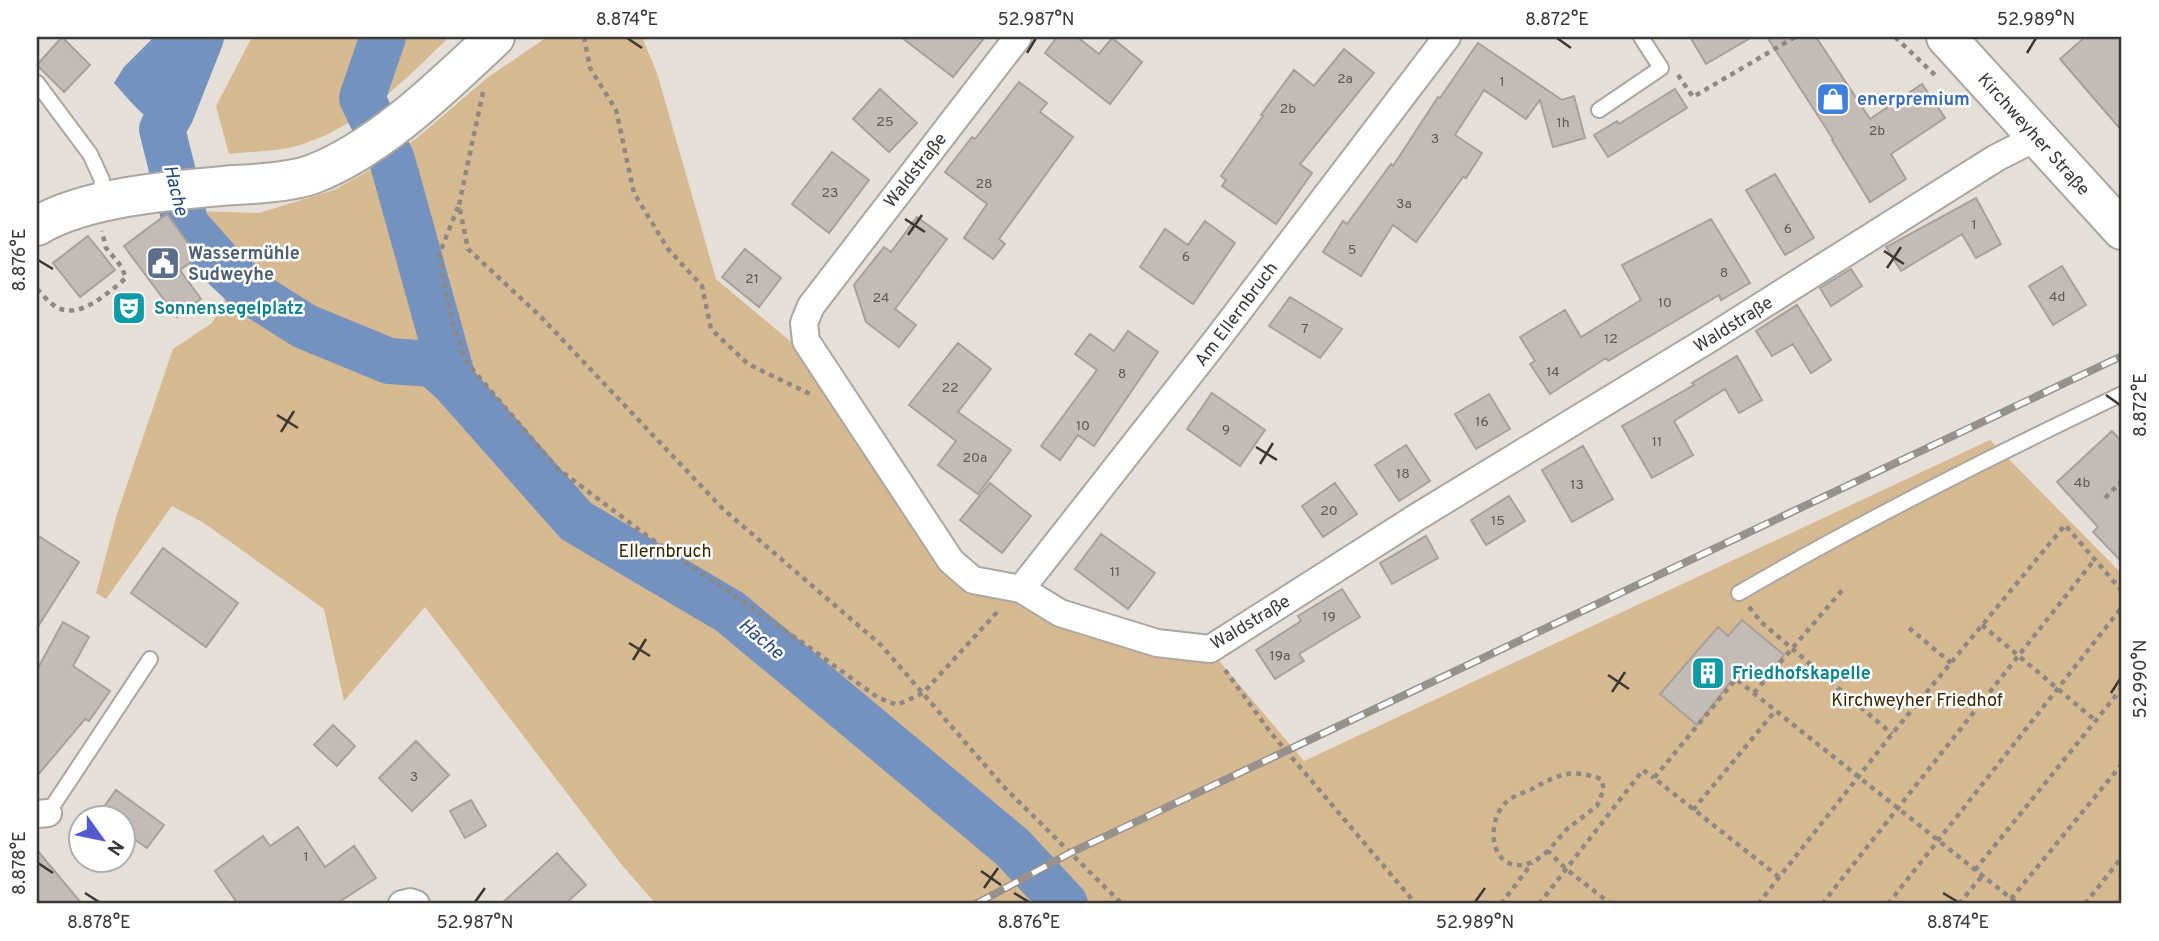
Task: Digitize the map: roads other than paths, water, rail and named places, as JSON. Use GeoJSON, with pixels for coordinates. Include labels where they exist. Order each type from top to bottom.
{"type":"FeatureCollection","features":[{"type":"Feature","properties":{"kind":"main road","name":"Kirchweyher Straße"},"geometry":{"type":"LineString","coordinates":[[1946,37],[2122,230]]}},
{"type":"Feature","properties":{"kind":"main road"},"geometry":{"type":"LineString","coordinates":[[37,226],[100,203],[181,190],[254,184],[311,175],[359,152],[398,123],[488,43]]}},
{"type":"Feature","properties":{"kind":"street","name":"Waldstraße"},"geometry":{"type":"LineString","coordinates":[[1018,37],[811,306],[804,323],[806,341],[951,561],[973,580],[1021,589],[1060,613],[1157,643],[1210,649],[1417,517],[1709,340],[1996,158],[2037,137]]}},
{"type":"Feature","properties":{"kind":"street","name":"Am Ellernbruch"},"geometry":{"type":"LineString","coordinates":[[1021,589],[1219,338],[1447,37]]}},
{"type":"Feature","properties":{"kind":"street"},"geometry":{"type":"LineString","coordinates":[[402,904],[416,904]]}},
{"type":"Feature","properties":{"kind":"lane"},"geometry":{"type":"LineString","coordinates":[[1599,110],[1661,68],[1641,37]]}},
{"type":"Feature","properties":{"kind":"lane"},"geometry":{"type":"LineString","coordinates":[[37,83],[90,154],[102,180],[100,203]]}},
{"type":"Feature","properties":{"kind":"lane"},"geometry":{"type":"LineString","coordinates":[[1739,593],[1815,549],[1972,466],[2122,394]]}},
{"type":"Feature","properties":{"kind":"lane"},"geometry":{"type":"LineString","coordinates":[[43,813],[150,659]]}},
{"type":"Feature","properties":{"kind":"water"},"geometry":{"type":"Polygon","coordinates":[[[154,37],[214,37],[191,113],[174,133],[149,119],[114,83],[124,67],[154,37]]]}},
{"type":"Feature","properties":{"kind":"waterway","name":"Hache"},"geometry":{"type":"LineString","coordinates":[[201,37],[162,129],[186,225],[217,260],[252,293],[304,326],[389,361],[433,364],[454,383]]}},
{"type":"Feature","properties":{"kind":"waterway","name":"Hache"},"geometry":{"type":"LineString","coordinates":[[383,37],[362,98],[392,160],[454,383],[576,521],[730,612],[1012,847],[1065,904]]}},
{"type":"Feature","properties":{"kind":"railway"},"geometry":{"type":"LineString","coordinates":[[976,904],[1070,853],[2122,356]]}},
{"type":"Feature","properties":{"kind":"place","name":"enerpremium"},"geometry":{"type":"Point","coordinates":[1833,99]}},
{"type":"Feature","properties":{"kind":"place","name":"Wassermühle Sudweyhe"},"geometry":{"type":"Point","coordinates":[163,263]}},
{"type":"Feature","properties":{"kind":"place","name":"Sonnensegelplatz"},"geometry":{"type":"Point","coordinates":[129,308]}},
{"type":"Feature","properties":{"kind":"place","name":"Friedhofskapelle"},"geometry":{"type":"Point","coordinates":[1708,673]}},
{"type":"Feature","properties":{"kind":"park label","name":"Ellernbruch"},"geometry":{"type":"Point","coordinates":[665,551]}},
{"type":"Feature","properties":{"kind":"park label","name":"Kirchweyher Friedhof"},"geometry":{"type":"Point","coordinates":[1917,700]}}]}
